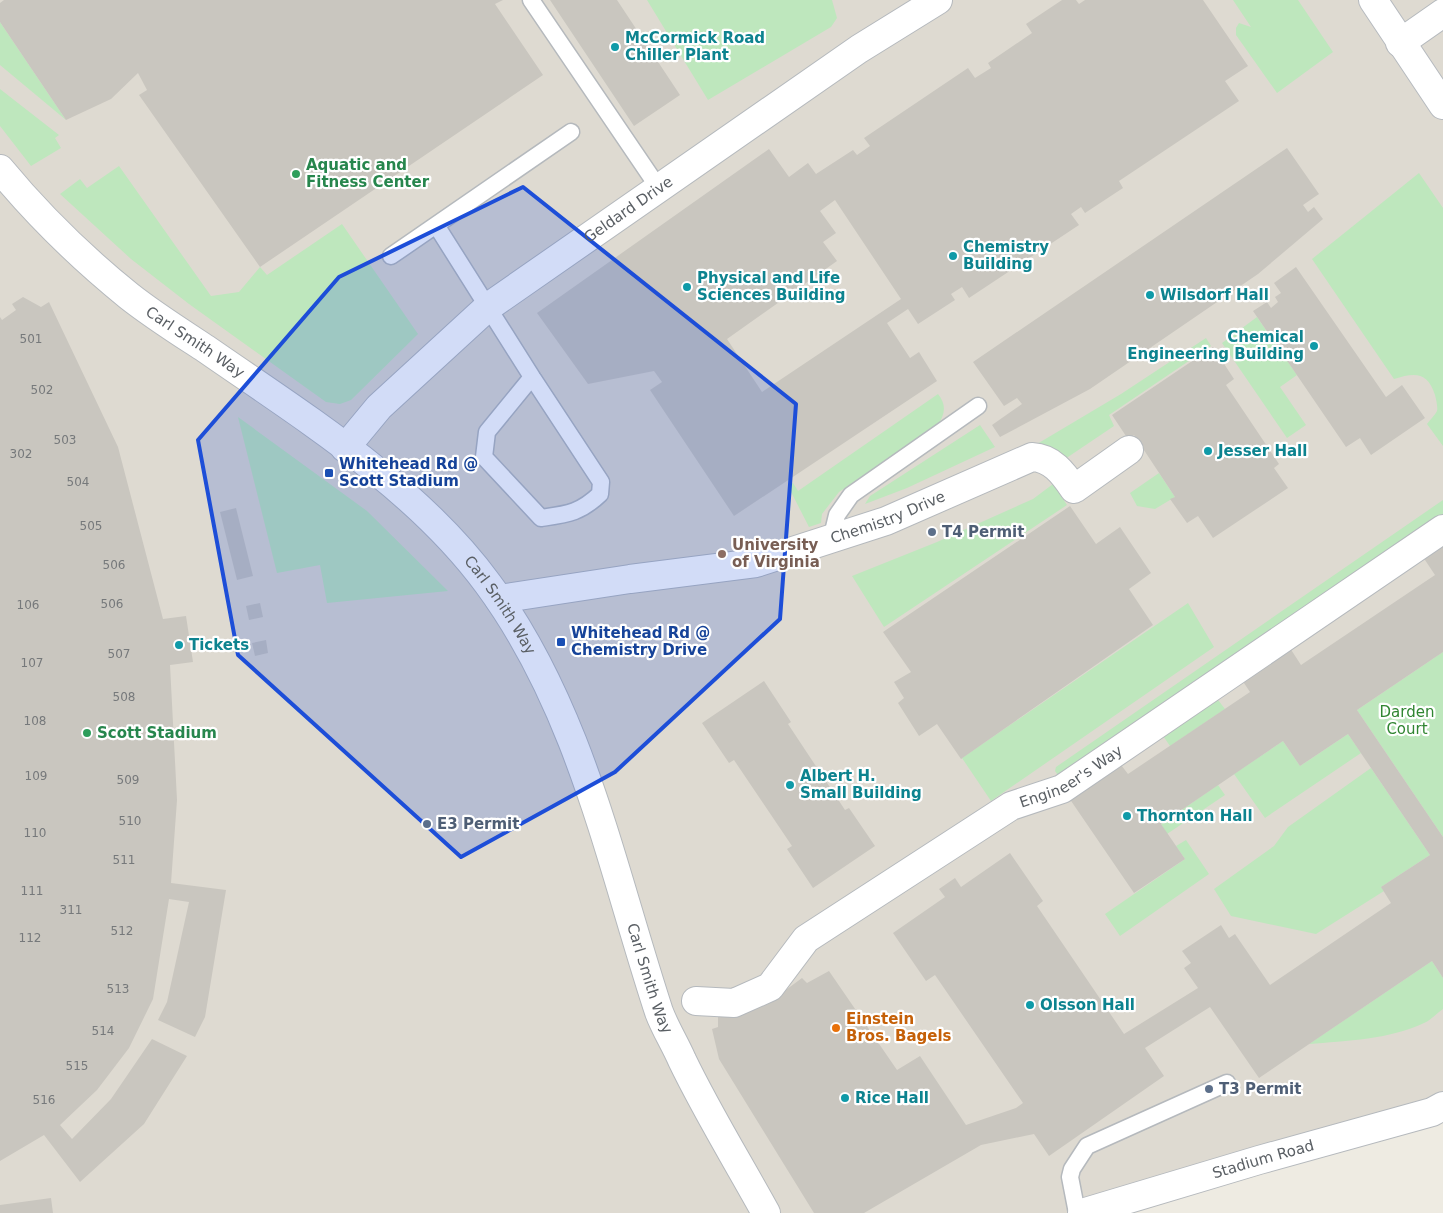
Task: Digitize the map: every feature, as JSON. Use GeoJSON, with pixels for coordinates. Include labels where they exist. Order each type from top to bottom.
{"type":"FeatureCollection","features":[{"type":"Feature","properties":{"kind":"street","name":"Geldard Drive"},"geometry":{"type":"LineString","coordinates":[[345,448],[380,407],[488,307],[859,49],[938,0]]}},
{"type":"Feature","properties":{"kind":"street"},"geometry":{"type":"LineString","coordinates":[[1372,0],[1443,105]]}},
{"type":"Feature","properties":{"kind":"street"},"geometry":{"type":"LineString","coordinates":[[1400,43],[1443,13]]}},
{"type":"Feature","properties":{"kind":"street","name":"Carl Smith Way"},"geometry":{"type":"LineString","coordinates":[[0,168],[69,244],[130,297],[284,402],[396,488],[442,530],[487,582],[548,683],[564,720],[590,789],[660,1015],[692,1080],[766,1213]]}},
{"type":"Feature","properties":{"kind":"street","name":"Chemistry Drive"},"geometry":{"type":"LineString","coordinates":[[499,600],[630,579],[756,563],[886,522],[1032,457],[1043,457],[1054,465],[1064,474],[1074,489],[1129,450]]}},
{"type":"Feature","properties":{"kind":"street","name":"Engineer's Way"},"geometry":{"type":"LineString","coordinates":[[696,1001],[734,1002],[770,988],[806,939],[1011,806],[1062,789],[1443,529]]}},
{"type":"Feature","properties":{"kind":"street","name":"Stadium Road"},"geometry":{"type":"LineString","coordinates":[[1082,1213],[1259,1160],[1432,1112],[1443,1106]]}},
{"type":"Feature","properties":{"kind":"lane"},"geometry":{"type":"LineString","coordinates":[[531,0],[658,187]]}},
{"type":"Feature","properties":{"kind":"lane"},"geometry":{"type":"LineString","coordinates":[[391,256],[571,132]]}},
{"type":"Feature","properties":{"kind":"lane"},"geometry":{"type":"LineString","coordinates":[[436,225],[601,482],[600,494],[585,508],[562,515],[541,518],[484,457],[487,432],[532,377]]}},
{"type":"Feature","properties":{"kind":"lane"},"geometry":{"type":"LineString","coordinates":[[831,540],[838,515],[851,495],[978,406]]}},
{"type":"Feature","properties":{"kind":"lane"},"geometry":{"type":"LineString","coordinates":[[1077,1213],[1070,1177],[1072,1169],[1087,1146],[1227,1083]]}},
{"type":"Feature","properties":{"kind":"highlighted area"},"geometry":{"type":"Polygon","coordinates":[[[523,187],[796,404],[780,619],[615,772],[461,857],[238,655],[198,440],[339,277],[523,187]]]}},
{"type":"Feature","properties":{"kind":"shaded area","name":"University of Virginia"},"geometry":{"type":"Polygon","coordinates":[[[0,0],[1443,0],[1443,1109],[1074,1213],[0,1213],[0,0]]]}},
{"type":"Feature","properties":{"kind":"green space"},"geometry":{"type":"Polygon","coordinates":[[[647,0],[832,0],[837,18],[831,27],[708,100],[647,0]]]}},
{"type":"Feature","properties":{"kind":"green space"},"geometry":{"type":"Polygon","coordinates":[[[1233,0],[1298,0],[1333,52],[1277,93],[1236,35],[1236,28],[1239,23],[1251,27],[1233,0]]]}},
{"type":"Feature","properties":{"kind":"green space"},"geometry":{"type":"Polygon","coordinates":[[[0,22],[66,120],[0,65],[0,22]]]}},
{"type":"Feature","properties":{"kind":"green space"},"geometry":{"type":"Polygon","coordinates":[[[0,89],[59,135],[55,138],[61,148],[31,166],[0,126],[0,89]]]}},
{"type":"Feature","properties":{"kind":"green space"},"geometry":{"type":"Polygon","coordinates":[[[119,166],[211,296],[239,292],[260,267],[267,275],[342,224],[418,334],[351,400],[340,404],[326,402],[189,304],[131,259],[60,194],[80,179],[87,188],[119,166]]]}},
{"type":"Feature","properties":{"kind":"green space"},"geometry":{"type":"Polygon","coordinates":[[[1419,173],[1443,208],[1443,446],[1427,424],[1437,411],[1435,395],[1429,382],[1420,376],[1414,375],[1394,379],[1312,259],[1419,173]]]}},
{"type":"Feature","properties":{"kind":"green space"},"geometry":{"type":"Polygon","coordinates":[[[1257,317],[1297,375],[1280,387],[1306,425],[1287,438],[1222,343],[1257,317]]]}},
{"type":"Feature","properties":{"kind":"green space"},"geometry":{"type":"Polygon","coordinates":[[[1206,338],[1211,346],[1109,415],[1114,426],[1065,459],[1037,444],[1121,394],[1206,338]]]}},
{"type":"Feature","properties":{"kind":"green space"},"geometry":{"type":"Polygon","coordinates":[[[938,394],[943,402],[944,410],[937,426],[839,492],[822,514],[821,523],[809,527],[788,486],[793,483],[798,491],[938,394]]]}},
{"type":"Feature","properties":{"kind":"green space"},"geometry":{"type":"Polygon","coordinates":[[[238,417],[367,511],[448,591],[327,603],[320,565],[277,573],[238,417]]]}},
{"type":"Feature","properties":{"kind":"green space"},"geometry":{"type":"Polygon","coordinates":[[[980,425],[995,447],[907,488],[865,504],[870,496],[980,425]]]}},
{"type":"Feature","properties":{"kind":"green space"},"geometry":{"type":"Polygon","coordinates":[[[1159,473],[1175,497],[1155,509],[1137,506],[1130,493],[1159,473]]]}},
{"type":"Feature","properties":{"kind":"green space"},"geometry":{"type":"Polygon","coordinates":[[[1053,484],[1067,505],[884,627],[852,576],[937,542],[1033,499],[1053,484]]]}},
{"type":"Feature","properties":{"kind":"green space"},"geometry":{"type":"Polygon","coordinates":[[[1443,500],[1443,518],[1066,773],[1058,775],[1055,771],[1056,767],[1443,500]]]}},
{"type":"Feature","properties":{"kind":"green space"},"geometry":{"type":"Polygon","coordinates":[[[1188,603],[1214,647],[991,801],[962,758],[1188,603]]]}},
{"type":"Feature","properties":{"kind":"green space","name":"Darden Court"},"geometry":{"type":"Polygon","coordinates":[[[1443,652],[1443,837],[1357,710],[1443,652]]]}},
{"type":"Feature","properties":{"kind":"green space"},"geometry":{"type":"Polygon","coordinates":[[[1215,696],[1225,709],[1170,746],[1161,733],[1215,696]]]}},
{"type":"Feature","properties":{"kind":"green space"},"geometry":{"type":"Polygon","coordinates":[[[1348,734],[1361,753],[1265,818],[1234,774],[1283,741],[1300,766],[1348,734]]]}},
{"type":"Feature","properties":{"kind":"green space"},"geometry":{"type":"Polygon","coordinates":[[[1371,768],[1430,855],[1381,887],[1384,891],[1316,934],[1231,916],[1214,889],[1274,846],[1288,827],[1371,768]]]}},
{"type":"Feature","properties":{"kind":"green space"},"geometry":{"type":"Polygon","coordinates":[[[1218,785],[1225,795],[1167,834],[1161,824],[1218,785]]]}},
{"type":"Feature","properties":{"kind":"green space"},"geometry":{"type":"Polygon","coordinates":[[[1186,840],[1209,874],[1120,936],[1105,914],[1185,859],[1176,846],[1186,840]]]}},
{"type":"Feature","properties":{"kind":"green space"},"geometry":{"type":"Polygon","coordinates":[[[1432,961],[1443,978],[1443,1009],[1429,1020],[1398,1033],[1383,1036],[1309,1044],[1432,961]]]}},
{"type":"Feature","properties":{"kind":"building","name":"Aquatic and Fitness Center"},"geometry":{"type":"Polygon","coordinates":[[[4,0],[503,0],[495,4],[543,75],[260,267],[139,95],[147,90],[138,73],[111,99],[66,120],[0,22],[0,3],[4,0]]]}},
{"type":"Feature","properties":{"kind":"building","name":"McCormick Road Chiller Plant"},"geometry":{"type":"Polygon","coordinates":[[[550,0],[617,0],[680,95],[634,126],[550,0]]]}},
{"type":"Feature","properties":{"kind":"building","name":"Chemistry Building"},"geometry":{"type":"Polygon","coordinates":[[[1062,0],[1076,0],[1079,4],[1085,0],[1203,0],[1248,66],[1225,81],[1239,101],[1119,181],[1123,188],[1085,213],[1081,207],[1071,214],[1079,225],[969,298],[962,287],[951,294],[955,300],[918,324],[908,309],[887,323],[910,358],[919,352],[937,381],[734,516],[650,390],[662,382],[654,371],[588,384],[537,313],[769,149],[789,177],[808,163],[816,174],[853,150],[857,155],[870,146],[864,138],[968,68],[975,78],[991,68],[988,63],[1032,33],[1026,24],[1062,0]],[[835,200],[820,211],[836,233],[823,242],[837,261],[727,339],[762,392],[901,299],[835,200]]]}},
{"type":"Feature","properties":{"kind":"building","name":"Wilsdorf Hall"},"geometry":{"type":"Polygon","coordinates":[[[1287,148],[1319,194],[1303,205],[1308,212],[1314,207],[1323,219],[1258,274],[1090,389],[1000,437],[992,425],[1022,404],[1017,398],[1004,406],[973,362],[1287,148]]]}},
{"type":"Feature","properties":{"kind":"building","name":"Chemical Engineering Building"},"geometry":{"type":"Polygon","coordinates":[[[1296,267],[1386,397],[1402,385],[1425,418],[1371,455],[1360,438],[1346,447],[1253,311],[1267,302],[1271,308],[1278,302],[1275,297],[1281,293],[1274,283],[1296,267]]]}},
{"type":"Feature","properties":{"kind":"building","name":"Scott Stadium"},"geometry":{"type":"Polygon","coordinates":[[[23,297],[41,307],[49,302],[118,447],[163,619],[186,616],[193,662],[170,665],[177,800],[171,883],[226,890],[205,1017],[195,1037],[158,1020],[167,1002],[189,902],[169,899],[153,999],[129,1048],[97,1090],[60,1125],[72,1139],[111,1099],[152,1039],[187,1056],[144,1124],[80,1182],[44,1135],[0,1161],[0,317],[2,320],[16,310],[12,304],[23,297]]]}},
{"type":"Feature","properties":{"kind":"building","name":"Jesser Hall"},"geometry":{"type":"Polygon","coordinates":[[[1213,347],[1234,379],[1226,385],[1279,464],[1274,468],[1288,488],[1213,538],[1198,516],[1187,523],[1170,499],[1175,497],[1134,435],[1128,439],[1112,415],[1213,347]]]}},
{"type":"Feature","properties":{"kind":"building"},"geometry":{"type":"Polygon","coordinates":[[[1070,506],[1096,544],[1120,527],[1151,573],[1129,589],[1153,625],[961,759],[937,724],[919,736],[898,703],[904,698],[894,682],[911,672],[883,632],[1070,506]]]}},
{"type":"Feature","properties":{"kind":"building"},"geometry":{"type":"Polygon","coordinates":[[[236,508],[253,576],[237,580],[220,512],[236,508]]]}},
{"type":"Feature","properties":{"kind":"building"},"geometry":{"type":"Polygon","coordinates":[[[1443,544],[1443,652],[1357,710],[1443,837],[1443,978],[1432,961],[1259,1078],[1210,1007],[1145,1048],[1164,1076],[1049,1156],[1034,1134],[981,1145],[864,1213],[814,1213],[719,1059],[712,1029],[718,1027],[718,1016],[771,1001],[802,978],[807,983],[829,971],[897,1070],[920,1056],[966,1125],[1016,1108],[1023,1103],[935,975],[926,981],[893,933],[945,897],[939,889],[955,878],[961,887],[1010,853],[1043,901],[1037,906],[1124,1034],[1198,988],[1184,968],[1191,963],[1182,951],[1221,925],[1229,938],[1235,934],[1270,985],[1391,903],[1381,887],[1430,855],[1348,734],[1300,766],[1283,741],[1161,824],[1185,859],[1134,893],[1067,795],[1118,761],[1128,774],[1250,692],[1240,677],[1288,645],[1301,665],[1435,575],[1423,557],[1443,544]]]}},
{"type":"Feature","properties":{"kind":"building"},"geometry":{"type":"Polygon","coordinates":[[[260,603],[263,617],[249,620],[246,606],[260,603]]]}},
{"type":"Feature","properties":{"kind":"building"},"geometry":{"type":"Polygon","coordinates":[[[266,640],[268,653],[255,656],[252,643],[266,640]]]}},
{"type":"Feature","properties":{"kind":"building","name":"Albert H. Small Building"},"geometry":{"type":"Polygon","coordinates":[[[764,681],[791,722],[788,724],[845,810],[849,808],[875,846],[813,888],[787,849],[792,846],[734,760],[729,763],[702,723],[764,681]]]}},
{"type":"Feature","properties":{"kind":"building"},"geometry":{"type":"Polygon","coordinates":[[[51,1198],[53,1213],[0,1213],[0,1205],[51,1198]]]}},
{"type":"Feature","properties":{"kind":"place","name":"McCormick Road Chiller Plant"},"geometry":{"type":"Point","coordinates":[615,47]}},
{"type":"Feature","properties":{"kind":"place","name":"Aquatic and Fitness Center"},"geometry":{"type":"Point","coordinates":[296,174]}},
{"type":"Feature","properties":{"kind":"place","name":"Chemistry Building"},"geometry":{"type":"Point","coordinates":[953,256]}},
{"type":"Feature","properties":{"kind":"place","name":"Physical and Life Sciences Building"},"geometry":{"type":"Point","coordinates":[687,287]}},
{"type":"Feature","properties":{"kind":"place","name":"Wilsdorf Hall"},"geometry":{"type":"Point","coordinates":[1150,295]}},
{"type":"Feature","properties":{"kind":"place","name":"Chemical Engineering Building"},"geometry":{"type":"Point","coordinates":[1314,346]}},
{"type":"Feature","properties":{"kind":"place","name":"Jesser Hall"},"geometry":{"type":"Point","coordinates":[1208,451]}},
{"type":"Feature","properties":{"kind":"place","name":"Whitehead Rd @ Scott Stadium"},"geometry":{"type":"Point","coordinates":[329,473]}},
{"type":"Feature","properties":{"kind":"place","name":"T4 Permit"},"geometry":{"type":"Point","coordinates":[932,532]}},
{"type":"Feature","properties":{"kind":"place","name":"University of Virginia"},"geometry":{"type":"Point","coordinates":[722,554]}},
{"type":"Feature","properties":{"kind":"place","name":"Whitehead Rd @ Chemistry Drive"},"geometry":{"type":"Point","coordinates":[561,642]}},
{"type":"Feature","properties":{"kind":"place","name":"Tickets"},"geometry":{"type":"Point","coordinates":[179,645]}},
{"type":"Feature","properties":{"kind":"place","name":"Scott Stadium"},"geometry":{"type":"Point","coordinates":[87,733]}},
{"type":"Feature","properties":{"kind":"place","name":"Albert H. Small Building"},"geometry":{"type":"Point","coordinates":[790,785]}},
{"type":"Feature","properties":{"kind":"place","name":"Thornton Hall"},"geometry":{"type":"Point","coordinates":[1127,816]}},
{"type":"Feature","properties":{"kind":"place","name":"E3 Permit"},"geometry":{"type":"Point","coordinates":[427,824]}},
{"type":"Feature","properties":{"kind":"place","name":"Olsson Hall"},"geometry":{"type":"Point","coordinates":[1030,1005]}},
{"type":"Feature","properties":{"kind":"place","name":"Einstein Bros. Bagels"},"geometry":{"type":"Point","coordinates":[836,1028]}},
{"type":"Feature","properties":{"kind":"place","name":"T3 Permit"},"geometry":{"type":"Point","coordinates":[1209,1089]}},
{"type":"Feature","properties":{"kind":"place","name":"Rice Hall"},"geometry":{"type":"Point","coordinates":[845,1098]}}]}
